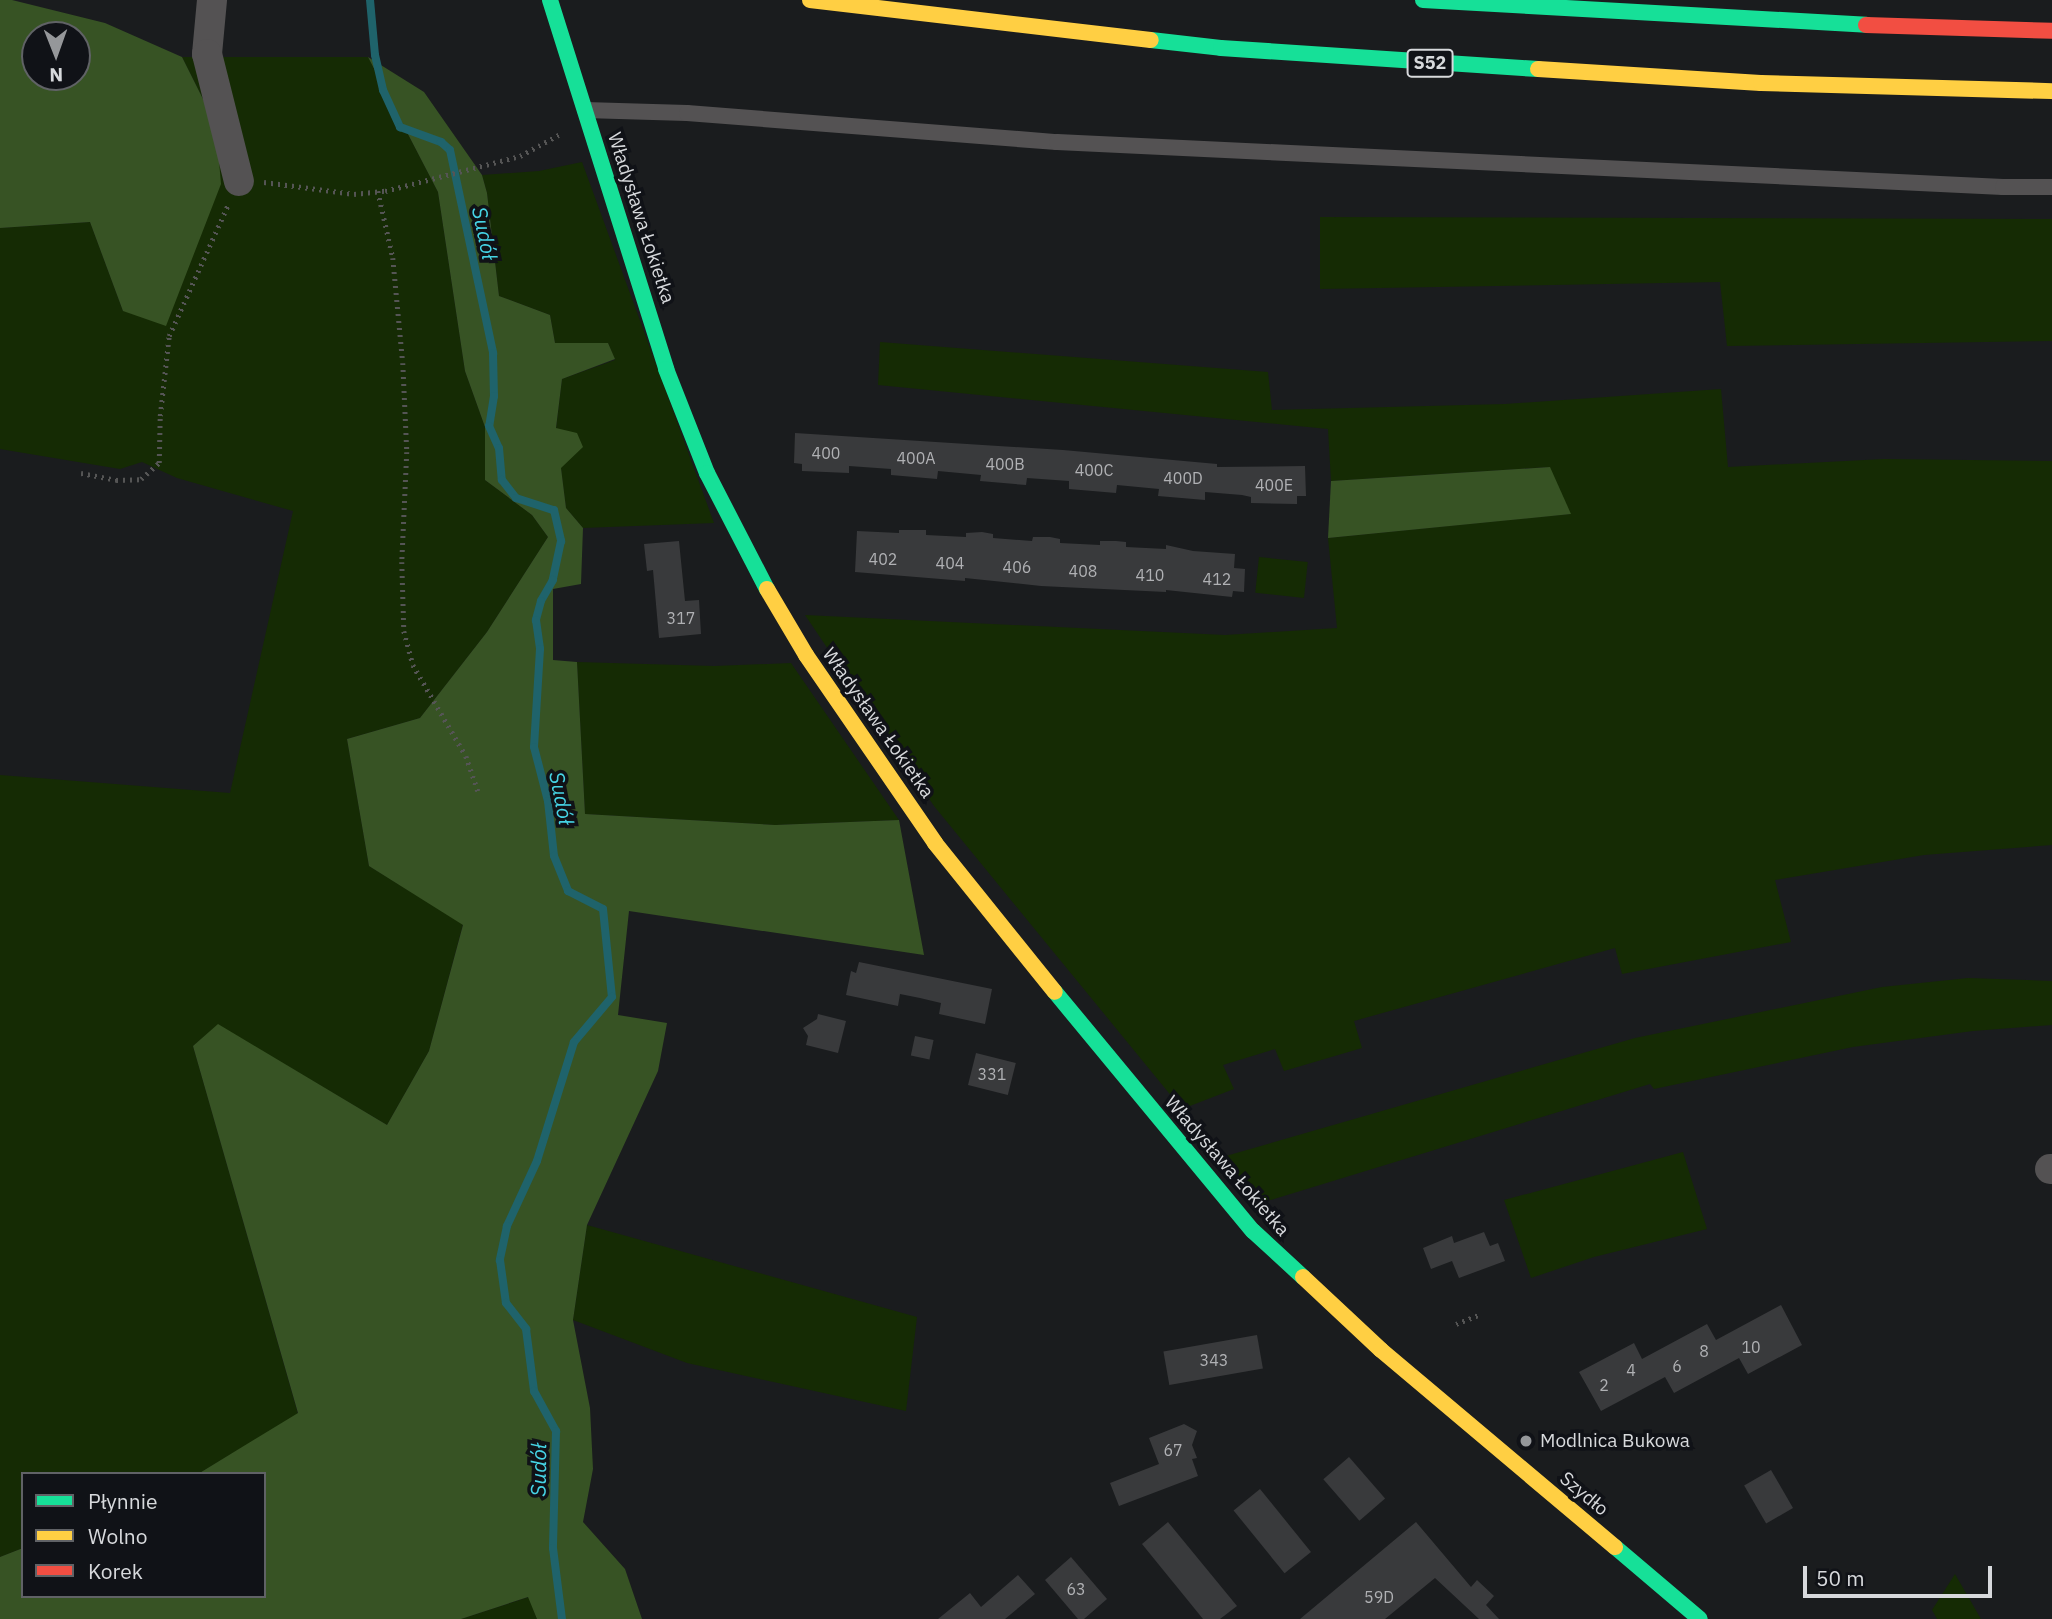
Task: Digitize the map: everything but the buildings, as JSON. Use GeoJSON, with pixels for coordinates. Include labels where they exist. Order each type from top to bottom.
{"type":"FeatureCollection","features":[{"type":"Feature","properties":{"kind":"main road","name":"Władysława Łokietka"},"geometry":{"type":"LineString","coordinates":[[550,0],[666,369],[707,473],[779,611],[806,655],[935,842],[1118,1070],[1253,1231],[1378,1346]]}},
{"type":"Feature","properties":{"kind":"main road","name":"S52"},"geometry":{"type":"LineString","coordinates":[[810,0],[1235,49],[1761,83],[2052,91]]}},
{"type":"Feature","properties":{"kind":"main road"},"geometry":{"type":"LineString","coordinates":[[1423,0],[1800,23],[2052,31]]}},
{"type":"Feature","properties":{"kind":"main road","name":"Szydło"},"geometry":{"type":"LineString","coordinates":[[1378,1346],[1700,1619]]}},
{"type":"Feature","properties":{"kind":"street"},"geometry":{"type":"LineString","coordinates":[[212,0],[207,54],[239,181]]}},
{"type":"Feature","properties":{"kind":"lane"},"geometry":{"type":"LineString","coordinates":[[586,115],[687,113],[1057,142],[1990,187],[2052,187]]}},
{"type":"Feature","properties":{"kind":"path"},"geometry":{"type":"LineString","coordinates":[[81,473],[116,480],[141,479],[159,463],[160,416],[169,336],[239,181],[274,182],[354,194],[378,191],[463,173],[520,156],[586,115]]}},
{"type":"Feature","properties":{"kind":"path"},"geometry":{"type":"LineString","coordinates":[[378,191],[393,258],[403,363],[407,453],[402,562],[404,631],[413,666],[466,756],[478,791]]}},
{"type":"Feature","properties":{"kind":"path"},"geometry":{"type":"LineString","coordinates":[[1455,1324],[1481,1314]]}},
{"type":"Feature","properties":{"kind":"green space"},"geometry":{"type":"Polygon","coordinates":[[[0,0],[12,0],[105,23],[182,57],[216,125],[221,184],[166,326],[123,311],[90,222],[0,228],[0,0]]]}},
{"type":"Feature","properties":{"kind":"green space"},"geometry":{"type":"Polygon","coordinates":[[[182,57],[368,57],[438,192],[465,371],[485,427],[485,480],[532,515],[548,537],[487,632],[420,718],[347,739],[369,866],[463,924],[429,1051],[387,1125],[218,1025],[193,1046],[298,1414],[201,1472],[21,1472],[21,1549],[0,1557],[0,775],[230,793],[293,511],[177,478],[142,462],[120,469],[0,449],[0,228],[90,222],[123,311],[216,125],[182,57]]]}},
{"type":"Feature","properties":{"kind":"green space"},"geometry":{"type":"Polygon","coordinates":[[[368,57],[424,92],[482,175],[487,193],[499,296],[550,315],[555,343],[608,343],[615,359],[562,379],[556,428],[577,433],[583,447],[561,468],[566,508],[583,528],[581,584],[553,589],[553,660],[577,662],[585,814],[775,825],[899,820],[924,955],[629,911],[618,1015],[667,1023],[658,1071],[587,1225],[573,1320],[590,1408],[593,1469],[583,1522],[625,1569],[642,1619],[537,1619],[528,1597],[461,1619],[0,1619],[0,1557],[21,1549],[21,1598],[266,1598],[266,1472],[201,1472],[298,1413],[193,1046],[218,1024],[387,1125],[429,1051],[463,925],[369,866],[347,739],[420,718],[487,632],[548,537],[532,515],[485,480],[485,427],[465,371],[438,192],[368,57]]]}},
{"type":"Feature","properties":{"kind":"green space"},"geometry":{"type":"Polygon","coordinates":[[[582,162],[714,523],[583,528],[566,508],[556,429],[562,379],[615,360],[608,343],[555,343],[550,315],[499,296],[487,193],[482,175],[539,171],[582,162]]]}},
{"type":"Feature","properties":{"kind":"green space"},"geometry":{"type":"Polygon","coordinates":[[[1320,217],[2052,219],[2052,341],[1727,346],[1720,282],[1320,289],[1320,217]]]}},
{"type":"Feature","properties":{"kind":"green space"},"geometry":{"type":"Polygon","coordinates":[[[880,342],[1268,372],[1272,410],[1505,404],[1721,389],[1728,467],[1884,459],[2052,461],[2052,845],[1924,855],[1775,880],[1791,942],[1622,974],[1615,948],[1354,1021],[1362,1048],[1284,1071],[1275,1049],[1223,1065],[1234,1089],[1182,1109],[934,806],[805,615],[1225,635],[1337,628],[1328,538],[1570,514],[1549,467],[1331,481],[1328,429],[878,385],[880,342]]]}},
{"type":"Feature","properties":{"kind":"green space"},"geometry":{"type":"Polygon","coordinates":[[[1550,467],[1571,514],[1328,538],[1331,481],[1550,467]]]}},
{"type":"Feature","properties":{"kind":"green space"},"geometry":{"type":"Polygon","coordinates":[[[1259,557],[1308,562],[1304,598],[1255,593],[1259,557]]]}},
{"type":"Feature","properties":{"kind":"green space"},"geometry":{"type":"Polygon","coordinates":[[[577,662],[714,666],[791,663],[899,820],[775,825],[585,814],[577,662]]]}},
{"type":"Feature","properties":{"kind":"green space"},"geometry":{"type":"Polygon","coordinates":[[[1968,978],[2052,981],[2052,1025],[1973,1031],[1853,1047],[1654,1089],[1650,1084],[1251,1206],[1219,1158],[1635,1038],[1882,987],[1968,978]]]}},
{"type":"Feature","properties":{"kind":"green space"},"geometry":{"type":"Polygon","coordinates":[[[1683,1152],[1707,1229],[1594,1257],[1531,1278],[1504,1200],[1683,1152]]]}},
{"type":"Feature","properties":{"kind":"green space"},"geometry":{"type":"Polygon","coordinates":[[[587,1225],[917,1317],[906,1411],[687,1363],[573,1320],[587,1225]]]}},
{"type":"Feature","properties":{"kind":"green space"},"geometry":{"type":"Polygon","coordinates":[[[1955,1574],[1981,1619],[1937,1619],[1932,1610],[1955,1574]]]}},
{"type":"Feature","properties":{"kind":"green space"},"geometry":{"type":"Polygon","coordinates":[[[529,1597],[537,1619],[461,1619],[529,1597]]]}},
{"type":"Feature","properties":{"kind":"waterway","name":"Sudół"},"geometry":{"type":"LineString","coordinates":[[370,0],[375,55],[383,90],[400,127],[441,142],[450,150],[493,353],[494,396],[489,426],[499,448],[502,480],[516,498],[554,510],[561,541],[553,580],[541,601],[536,620],[540,649],[534,747],[548,801],[554,856],[568,891],[603,909],[612,997],[574,1042],[537,1161],[507,1226],[500,1260],[506,1303],[526,1329],[534,1391],[556,1431],[553,1548],[562,1619]]}},
{"type":"Feature","properties":{"kind":"traffic: fast"},"geometry":{"type":"LineString","coordinates":[[550,0],[666,369],[707,473],[767,589]]}},
{"type":"Feature","properties":{"kind":"traffic: fast"},"geometry":{"type":"LineString","coordinates":[[1423,0],[1866,25]]}},
{"type":"Feature","properties":{"kind":"traffic: fast"},"geometry":{"type":"LineString","coordinates":[[1151,40],[1221,48],[1538,69]]}},
{"type":"Feature","properties":{"kind":"traffic: fast"},"geometry":{"type":"LineString","coordinates":[[1055,992],[1253,1231],[1303,1277]]}},
{"type":"Feature","properties":{"kind":"traffic: fast"},"geometry":{"type":"LineString","coordinates":[[1615,1547],[1700,1619]]}},
{"type":"Feature","properties":{"kind":"traffic: slow"},"geometry":{"type":"LineString","coordinates":[[810,0],[1151,40]]}},
{"type":"Feature","properties":{"kind":"traffic: slow"},"geometry":{"type":"LineString","coordinates":[[1538,69],[1761,83],[2052,91]]}},
{"type":"Feature","properties":{"kind":"traffic: slow"},"geometry":{"type":"LineString","coordinates":[[767,589],[806,655],[935,843],[1055,992]]}},
{"type":"Feature","properties":{"kind":"traffic: slow"},"geometry":{"type":"LineString","coordinates":[[1303,1277],[1381,1350],[1615,1547]]}},
{"type":"Feature","properties":{"kind":"traffic: jam"},"geometry":{"type":"LineString","coordinates":[[1866,25],[2052,31]]}},
{"type":"Feature","properties":{"kind":"place","name":"Modlnica Bukowa"},"geometry":{"type":"Point","coordinates":[1526,1441]}}]}
